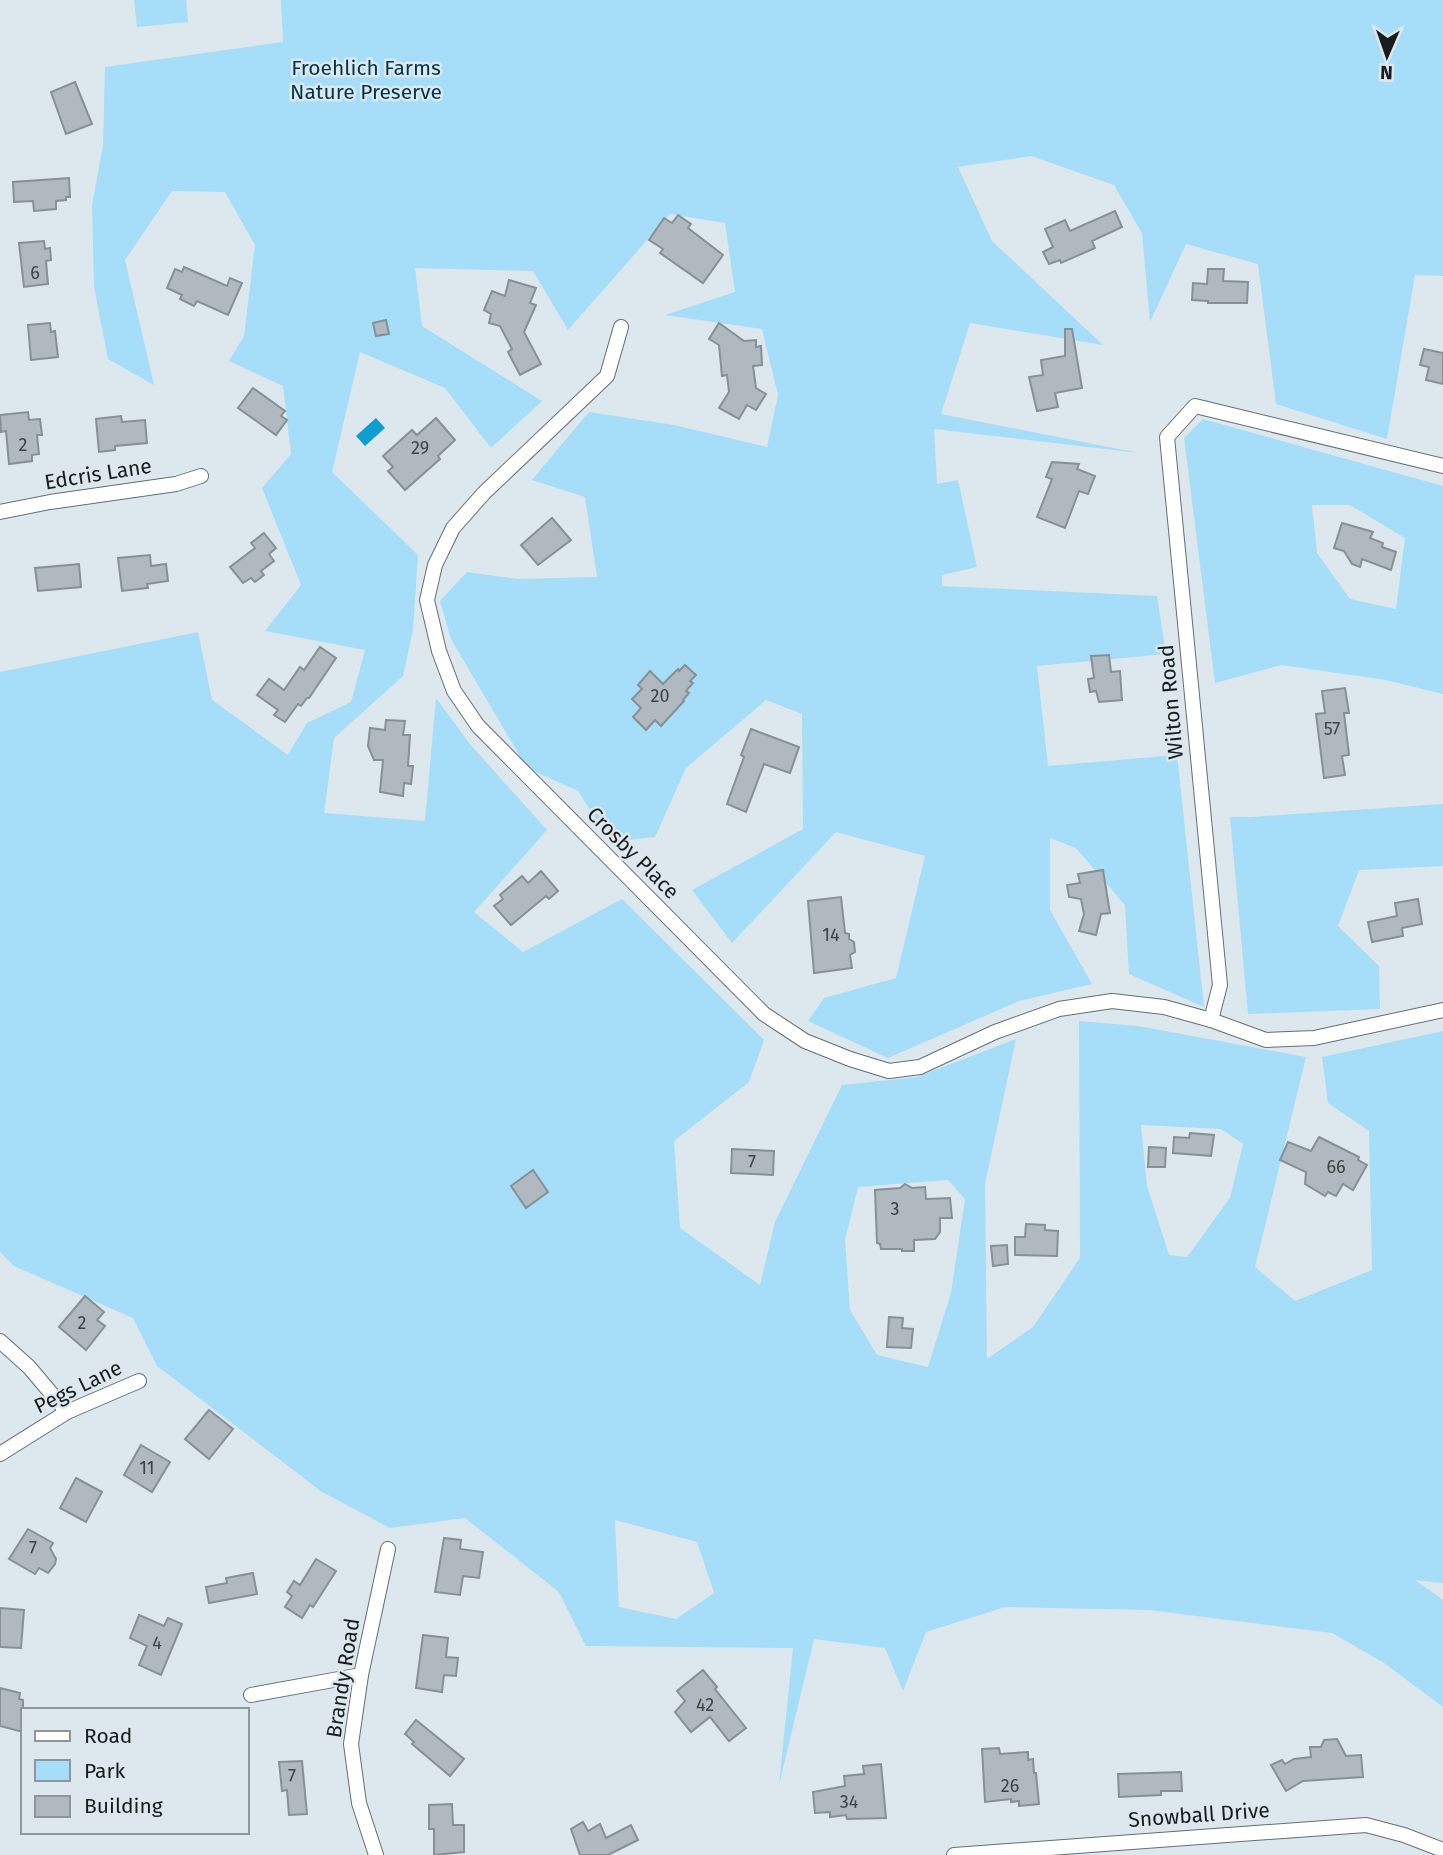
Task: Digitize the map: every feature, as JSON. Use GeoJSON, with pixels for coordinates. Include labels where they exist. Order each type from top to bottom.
{"type":"FeatureCollection","features":[{"type":"Feature","properties":{"kind":"street","name":"Crosby Place"},"geometry":{"type":"LineString","coordinates":[[621,327],[607,376],[484,493],[453,528],[435,565],[427,600],[439,651],[454,691],[478,726],[764,1014],[805,1041],[844,1057],[889,1071],[920,1067],[995,1032],[1059,1009],[1112,1001],[1164,1007],[1211,1020]]}},
{"type":"Feature","properties":{"kind":"street","name":"Wilton Road"},"geometry":{"type":"LineString","coordinates":[[1211,1020],[1220,985],[1167,437],[1195,406],[1443,466]]}},
{"type":"Feature","properties":{"kind":"street","name":"Edcris Lane"},"geometry":{"type":"LineString","coordinates":[[0,512],[176,484],[201,476]]}},
{"type":"Feature","properties":{"kind":"street"},"geometry":{"type":"LineString","coordinates":[[1211,1020],[1266,1040],[1314,1038],[1443,1010]]}},
{"type":"Feature","properties":{"kind":"street"},"geometry":{"type":"LineString","coordinates":[[0,1341],[29,1367],[67,1412]]}},
{"type":"Feature","properties":{"kind":"street","name":"Pegs Lane"},"geometry":{"type":"LineString","coordinates":[[0,1454],[67,1412],[139,1381]]}},
{"type":"Feature","properties":{"kind":"street","name":"Brandy Road"},"geometry":{"type":"LineString","coordinates":[[376,1855],[359,1803],[351,1744],[361,1675],[388,1549]]}},
{"type":"Feature","properties":{"kind":"street"},"geometry":{"type":"LineString","coordinates":[[251,1695],[361,1675]]}},
{"type":"Feature","properties":{"kind":"street","name":"Snowball Drive"},"geometry":{"type":"LineString","coordinates":[[954,1855],[1366,1825],[1404,1835],[1443,1850]]}},
{"type":"Feature","properties":{"kind":"green space"},"geometry":{"type":"Polygon","coordinates":[[[134,0],[186,0],[188,22],[137,27],[134,0]]]}},
{"type":"Feature","properties":{"kind":"green space","name":"Froehlich Farms Nature Preserve"},"geometry":{"type":"Polygon","coordinates":[[[281,0],[1443,0],[1443,276],[1415,275],[1387,439],[1276,404],[1258,264],[1186,244],[1150,322],[1142,233],[1114,185],[1031,156],[958,167],[992,241],[1103,345],[970,323],[941,414],[1139,453],[934,429],[937,484],[958,480],[977,567],[942,575],[942,586],[1157,596],[1166,654],[1037,666],[1048,766],[1177,755],[1204,1007],[1129,974],[1125,905],[1076,848],[1050,838],[1050,910],[1092,984],[1019,1001],[888,1058],[808,1021],[824,998],[896,978],[925,856],[836,832],[732,943],[692,890],[803,829],[802,714],[766,700],[686,768],[655,837],[611,842],[578,791],[527,768],[451,639],[440,601],[467,572],[517,579],[597,577],[585,497],[532,480],[589,412],[674,425],[767,447],[778,395],[762,329],[665,315],[735,292],[725,223],[670,214],[568,330],[533,271],[415,268],[422,326],[542,401],[491,448],[445,388],[360,352],[332,472],[418,555],[413,630],[403,676],[334,738],[324,813],[425,821],[436,698],[469,743],[547,830],[474,912],[523,952],[622,899],[764,1040],[749,1082],[674,1141],[680,1228],[760,1285],[775,1222],[842,1085],[917,1077],[1016,1039],[985,1184],[987,1359],[1033,1327],[1080,1258],[1079,1021],[1138,1026],[1306,1057],[1255,1267],[1295,1301],[1372,1270],[1369,1131],[1328,1103],[1322,1057],[1443,1031],[1443,1583],[1415,1580],[1443,1600],[1443,1707],[1384,1663],[1332,1633],[1149,1610],[1005,1607],[926,1632],[903,1691],[885,1648],[814,1639],[779,1785],[793,1648],[586,1646],[559,1592],[465,1518],[390,1528],[322,1492],[157,1366],[133,1318],[14,1266],[0,1252],[0,672],[198,632],[212,700],[288,755],[307,723],[351,702],[365,650],[265,631],[301,585],[262,488],[291,454],[283,386],[229,361],[244,336],[255,245],[225,192],[172,191],[125,260],[154,385],[108,359],[94,287],[92,205],[103,146],[105,67],[283,42],[281,0]],[[1141,1125],[1147,1186],[1169,1255],[1187,1257],[1230,1198],[1243,1144],[1221,1129],[1141,1125]],[[948,1180],[858,1187],[845,1240],[850,1310],[877,1355],[928,1367],[951,1293],[965,1199],[948,1180]],[[615,1520],[619,1607],[676,1619],[714,1593],[697,1542],[615,1520]]]}},
{"type":"Feature","properties":{"kind":"green space"},"geometry":{"type":"Polygon","coordinates":[[[1203,419],[1443,486],[1443,694],[1386,680],[1281,665],[1215,683],[1184,438],[1203,419]],[[1312,505],[1317,553],[1350,599],[1396,609],[1405,538],[1350,505],[1312,505]]]}},
{"type":"Feature","properties":{"kind":"green space"},"geometry":{"type":"Polygon","coordinates":[[[1443,804],[1443,866],[1359,870],[1338,926],[1379,966],[1380,1009],[1248,1014],[1230,817],[1443,804]]]}},
{"type":"Feature","properties":{"kind":"water"},"geometry":{"type":"Polygon","coordinates":[[[376,418],[385,428],[365,446],[356,436],[376,418]]]}},
{"type":"Feature","properties":{"kind":"building"},"geometry":{"type":"Polygon","coordinates":[[[75,82],[92,124],[66,134],[51,92],[75,82]]]}},
{"type":"Feature","properties":{"kind":"building"},"geometry":{"type":"Polygon","coordinates":[[[69,178],[70,197],[56,201],[56,209],[34,211],[33,201],[14,202],[13,182],[69,178]]]}},
{"type":"Feature","properties":{"kind":"building"},"geometry":{"type":"Polygon","coordinates":[[[1115,211],[1122,227],[1092,241],[1095,248],[1061,263],[1060,260],[1049,264],[1043,252],[1053,247],[1045,229],[1065,220],[1070,231],[1115,211]]]}},
{"type":"Feature","properties":{"kind":"building"},"geometry":{"type":"Polygon","coordinates":[[[678,215],[691,224],[688,228],[723,255],[703,283],[660,253],[663,249],[649,240],[664,218],[672,223],[678,215]]]}},
{"type":"Feature","properties":{"kind":"building"},"geometry":{"type":"Polygon","coordinates":[[[44,241],[45,249],[50,248],[51,260],[46,261],[48,284],[24,287],[19,243],[44,241]]]}},
{"type":"Feature","properties":{"kind":"building"},"geometry":{"type":"Polygon","coordinates":[[[184,267],[227,286],[230,278],[242,283],[228,315],[197,301],[194,306],[180,299],[182,295],[167,288],[175,269],[182,272],[184,267]]]}},
{"type":"Feature","properties":{"kind":"building"},"geometry":{"type":"Polygon","coordinates":[[[1208,269],[1224,269],[1223,281],[1248,282],[1247,303],[1208,303],[1192,300],[1193,283],[1207,284],[1208,269]]]}},
{"type":"Feature","properties":{"kind":"building"},"geometry":{"type":"Polygon","coordinates":[[[509,280],[536,288],[530,303],[536,305],[524,332],[541,364],[520,375],[508,352],[512,349],[500,326],[489,323],[491,314],[484,310],[492,291],[505,296],[509,280]]]}},
{"type":"Feature","properties":{"kind":"building"},"geometry":{"type":"Polygon","coordinates":[[[386,320],[389,334],[376,336],[373,323],[386,320]]]}},
{"type":"Feature","properties":{"kind":"building"},"geometry":{"type":"Polygon","coordinates":[[[50,323],[51,332],[55,331],[58,357],[31,360],[28,325],[50,323]]]}},
{"type":"Feature","properties":{"kind":"building"},"geometry":{"type":"Polygon","coordinates":[[[719,323],[744,341],[756,340],[756,347],[761,346],[762,365],[753,366],[756,388],[766,394],[756,410],[747,405],[739,419],[719,408],[729,392],[727,375],[722,376],[719,345],[709,339],[719,323]]]}},
{"type":"Feature","properties":{"kind":"building"},"geometry":{"type":"Polygon","coordinates":[[[1065,329],[1072,329],[1082,388],[1055,393],[1058,407],[1037,411],[1029,377],[1043,375],[1041,360],[1065,356],[1065,329]]]}},
{"type":"Feature","properties":{"kind":"building"},"geometry":{"type":"Polygon","coordinates":[[[1424,349],[1443,353],[1443,384],[1426,380],[1429,367],[1420,365],[1424,349]]]}},
{"type":"Feature","properties":{"kind":"building"},"geometry":{"type":"Polygon","coordinates":[[[253,388],[285,411],[281,416],[287,420],[276,435],[238,408],[253,388]]]}},
{"type":"Feature","properties":{"kind":"building"},"geometry":{"type":"Polygon","coordinates":[[[28,412],[29,420],[40,419],[42,435],[37,435],[39,454],[32,455],[32,461],[9,464],[6,431],[1,432],[0,415],[28,412]]]}},
{"type":"Feature","properties":{"kind":"building"},"geometry":{"type":"Polygon","coordinates":[[[121,416],[122,422],[145,420],[147,443],[115,446],[115,450],[99,452],[96,419],[121,416]]]}},
{"type":"Feature","properties":{"kind":"building"},"geometry":{"type":"Polygon","coordinates":[[[436,418],[455,440],[438,456],[440,459],[405,490],[388,471],[393,467],[383,456],[412,430],[417,435],[436,418]]]}},
{"type":"Feature","properties":{"kind":"building"},"geometry":{"type":"Polygon","coordinates":[[[1052,462],[1079,464],[1077,469],[1095,476],[1088,494],[1079,491],[1065,528],[1037,517],[1052,479],[1046,477],[1052,462]]]}},
{"type":"Feature","properties":{"kind":"building"},"geometry":{"type":"Polygon","coordinates":[[[552,518],[571,540],[538,565],[521,545],[552,518]]]}},
{"type":"Feature","properties":{"kind":"building"},"geometry":{"type":"Polygon","coordinates":[[[1342,523],[1373,532],[1370,538],[1383,543],[1382,547],[1396,552],[1391,570],[1362,559],[1360,567],[1352,564],[1344,551],[1334,548],[1342,523]]]}},
{"type":"Feature","properties":{"kind":"building"},"geometry":{"type":"Polygon","coordinates":[[[264,533],[276,548],[269,554],[274,561],[261,571],[264,575],[255,582],[251,578],[243,583],[230,567],[255,548],[251,543],[264,533]]]}},
{"type":"Feature","properties":{"kind":"building"},"geometry":{"type":"Polygon","coordinates":[[[150,555],[151,566],[166,564],[168,581],[147,584],[148,588],[122,591],[118,558],[150,555]]]}},
{"type":"Feature","properties":{"kind":"building"},"geometry":{"type":"Polygon","coordinates":[[[79,564],[81,587],[38,591],[35,568],[79,564]]]}},
{"type":"Feature","properties":{"kind":"building"},"geometry":{"type":"Polygon","coordinates":[[[320,647],[336,658],[309,698],[301,706],[298,704],[285,722],[274,715],[278,710],[257,695],[269,679],[284,690],[300,667],[304,670],[320,647]]]}},
{"type":"Feature","properties":{"kind":"building"},"geometry":{"type":"Polygon","coordinates":[[[1109,655],[1111,672],[1120,671],[1122,700],[1099,702],[1096,691],[1090,692],[1088,679],[1094,678],[1091,656],[1109,655]]]}},
{"type":"Feature","properties":{"kind":"building"},"geometry":{"type":"Polygon","coordinates":[[[685,665],[696,675],[686,691],[689,693],[661,726],[655,720],[646,730],[633,717],[641,708],[632,699],[642,689],[638,685],[650,671],[663,684],[685,665]]]}},
{"type":"Feature","properties":{"kind":"building"},"geometry":{"type":"Polygon","coordinates":[[[1345,688],[1349,713],[1344,713],[1349,755],[1342,756],[1345,775],[1324,778],[1316,714],[1325,713],[1322,691],[1345,688]]]}},
{"type":"Feature","properties":{"kind":"building"},"geometry":{"type":"Polygon","coordinates":[[[386,720],[405,721],[403,735],[410,735],[408,766],[413,766],[411,784],[404,783],[403,796],[380,792],[383,760],[374,760],[368,746],[370,728],[385,730],[386,720]]]}},
{"type":"Feature","properties":{"kind":"building"},"geometry":{"type":"Polygon","coordinates":[[[751,729],[799,747],[790,773],[764,764],[746,812],[727,804],[751,729]]]}},
{"type":"Feature","properties":{"kind":"building"},"geometry":{"type":"Polygon","coordinates":[[[1103,870],[1110,913],[1101,914],[1096,935],[1079,931],[1084,914],[1081,899],[1069,897],[1067,885],[1080,883],[1078,874],[1103,870]]]}},
{"type":"Feature","properties":{"kind":"building"},"geometry":{"type":"Polygon","coordinates":[[[541,871],[558,891],[549,899],[546,896],[511,925],[494,906],[503,899],[500,895],[522,876],[528,883],[541,871]]]}},
{"type":"Feature","properties":{"kind":"building"},"geometry":{"type":"Polygon","coordinates":[[[841,897],[845,933],[849,934],[849,939],[854,942],[855,952],[850,955],[852,968],[814,973],[808,901],[841,897]]]}},
{"type":"Feature","properties":{"kind":"building"},"geometry":{"type":"Polygon","coordinates":[[[1418,899],[1422,924],[1402,928],[1403,936],[1372,942],[1368,922],[1397,916],[1395,903],[1418,899]]]}},
{"type":"Feature","properties":{"kind":"building"},"geometry":{"type":"Polygon","coordinates":[[[1190,1133],[1214,1135],[1211,1156],[1173,1153],[1174,1137],[1189,1138],[1190,1133]]]}},
{"type":"Feature","properties":{"kind":"building"},"geometry":{"type":"Polygon","coordinates":[[[1319,1137],[1359,1157],[1358,1160],[1367,1165],[1353,1190],[1343,1184],[1336,1196],[1328,1192],[1325,1196],[1305,1184],[1306,1172],[1280,1160],[1288,1142],[1311,1151],[1319,1137]]]}},
{"type":"Feature","properties":{"kind":"building"},"geometry":{"type":"Polygon","coordinates":[[[1149,1147],[1166,1148],[1165,1167],[1148,1167],[1149,1147]]]}},
{"type":"Feature","properties":{"kind":"building"},"geometry":{"type":"Polygon","coordinates":[[[732,1149],[774,1151],[773,1175],[731,1173],[732,1149]]]}},
{"type":"Feature","properties":{"kind":"building"},"geometry":{"type":"Polygon","coordinates":[[[533,1170],[548,1192],[526,1208],[511,1186],[533,1170]]]}},
{"type":"Feature","properties":{"kind":"building"},"geometry":{"type":"Polygon","coordinates":[[[905,1184],[912,1188],[925,1187],[926,1199],[950,1198],[952,1218],[940,1218],[940,1232],[935,1239],[914,1240],[914,1251],[881,1249],[877,1243],[875,1190],[900,1188],[905,1184]]]}},
{"type":"Feature","properties":{"kind":"building"},"geometry":{"type":"Polygon","coordinates":[[[1026,1224],[1045,1225],[1045,1230],[1058,1231],[1057,1256],[1015,1255],[1015,1237],[1025,1237],[1026,1224]]]}},
{"type":"Feature","properties":{"kind":"building"},"geometry":{"type":"Polygon","coordinates":[[[1007,1245],[1008,1264],[993,1266],[991,1246],[1007,1245]]]}},
{"type":"Feature","properties":{"kind":"building"},"geometry":{"type":"Polygon","coordinates":[[[85,1296],[104,1312],[97,1320],[105,1326],[86,1350],[59,1327],[85,1296]]]}},
{"type":"Feature","properties":{"kind":"building"},"geometry":{"type":"Polygon","coordinates":[[[889,1317],[903,1318],[902,1328],[913,1329],[911,1348],[887,1347],[889,1317]]]}},
{"type":"Feature","properties":{"kind":"building"},"geometry":{"type":"Polygon","coordinates":[[[209,1410],[233,1429],[209,1459],[185,1439],[209,1410]]]}},
{"type":"Feature","properties":{"kind":"building"},"geometry":{"type":"Polygon","coordinates":[[[141,1445],[170,1462],[152,1492],[124,1475],[141,1445]]]}},
{"type":"Feature","properties":{"kind":"building"},"geometry":{"type":"Polygon","coordinates":[[[76,1478],[102,1492],[86,1522],[60,1508],[76,1478]]]}},
{"type":"Feature","properties":{"kind":"building"},"geometry":{"type":"Polygon","coordinates":[[[28,1529],[53,1543],[50,1548],[56,1559],[48,1573],[39,1568],[35,1574],[9,1559],[28,1529]]]}},
{"type":"Feature","properties":{"kind":"building"},"geometry":{"type":"Polygon","coordinates":[[[444,1538],[461,1540],[460,1549],[483,1552],[479,1578],[463,1576],[460,1595],[435,1592],[444,1538]]]}},
{"type":"Feature","properties":{"kind":"building"},"geometry":{"type":"Polygon","coordinates":[[[316,1559],[336,1571],[313,1607],[310,1605],[302,1618],[285,1607],[292,1596],[287,1592],[294,1581],[300,1585],[316,1559]]]}},
{"type":"Feature","properties":{"kind":"building"},"geometry":{"type":"Polygon","coordinates":[[[253,1573],[257,1594],[209,1603],[206,1587],[227,1583],[226,1578],[253,1573]]]}},
{"type":"Feature","properties":{"kind":"building"},"geometry":{"type":"Polygon","coordinates":[[[0,1608],[24,1610],[21,1648],[0,1647],[0,1608]]]}},
{"type":"Feature","properties":{"kind":"building"},"geometry":{"type":"Polygon","coordinates":[[[139,1615],[164,1626],[168,1618],[182,1624],[161,1675],[139,1665],[147,1646],[130,1638],[139,1615]]]}},
{"type":"Feature","properties":{"kind":"building"},"geometry":{"type":"Polygon","coordinates":[[[423,1635],[448,1638],[446,1657],[458,1658],[456,1676],[444,1675],[442,1692],[416,1688],[423,1635]]]}},
{"type":"Feature","properties":{"kind":"building"},"geometry":{"type":"Polygon","coordinates":[[[703,1670],[746,1728],[729,1741],[710,1717],[691,1732],[675,1712],[685,1701],[677,1691],[703,1670]]]}},
{"type":"Feature","properties":{"kind":"building"},"geometry":{"type":"Polygon","coordinates":[[[0,1688],[20,1693],[19,1699],[23,1700],[21,1731],[0,1726],[0,1688]]]}},
{"type":"Feature","properties":{"kind":"building"},"geometry":{"type":"Polygon","coordinates":[[[416,1720],[464,1759],[450,1776],[412,1744],[414,1742],[405,1734],[416,1720]]]}},
{"type":"Feature","properties":{"kind":"building"},"geometry":{"type":"Polygon","coordinates":[[[1337,1739],[1346,1756],[1361,1755],[1363,1777],[1303,1781],[1286,1791],[1271,1765],[1282,1760],[1285,1764],[1294,1759],[1311,1757],[1310,1747],[1321,1747],[1324,1740],[1337,1739]]]}},
{"type":"Feature","properties":{"kind":"building"},"geometry":{"type":"Polygon","coordinates":[[[999,1748],[1000,1754],[1028,1752],[1028,1760],[1033,1759],[1039,1804],[1019,1806],[1019,1801],[1011,1802],[1011,1799],[985,1802],[982,1749],[999,1748]]]}},
{"type":"Feature","properties":{"kind":"building"},"geometry":{"type":"Polygon","coordinates":[[[302,1761],[307,1814],[289,1815],[287,1790],[282,1791],[279,1762],[302,1761]]]}},
{"type":"Feature","properties":{"kind":"building"},"geometry":{"type":"Polygon","coordinates":[[[881,1764],[886,1818],[847,1819],[846,1815],[830,1817],[830,1812],[815,1813],[813,1792],[845,1786],[844,1776],[864,1774],[863,1766],[881,1764]]]}},
{"type":"Feature","properties":{"kind":"building"},"geometry":{"type":"Polygon","coordinates":[[[1181,1772],[1182,1791],[1119,1797],[1118,1774],[1181,1772]]]}},
{"type":"Feature","properties":{"kind":"building"},"geometry":{"type":"Polygon","coordinates":[[[452,1804],[453,1825],[464,1825],[464,1852],[434,1855],[434,1829],[429,1829],[429,1805],[452,1804]]]}},
{"type":"Feature","properties":{"kind":"building"},"geometry":{"type":"Polygon","coordinates":[[[583,1822],[588,1831],[600,1824],[606,1838],[631,1825],[638,1840],[608,1855],[580,1855],[571,1829],[583,1822]]]}}]}
